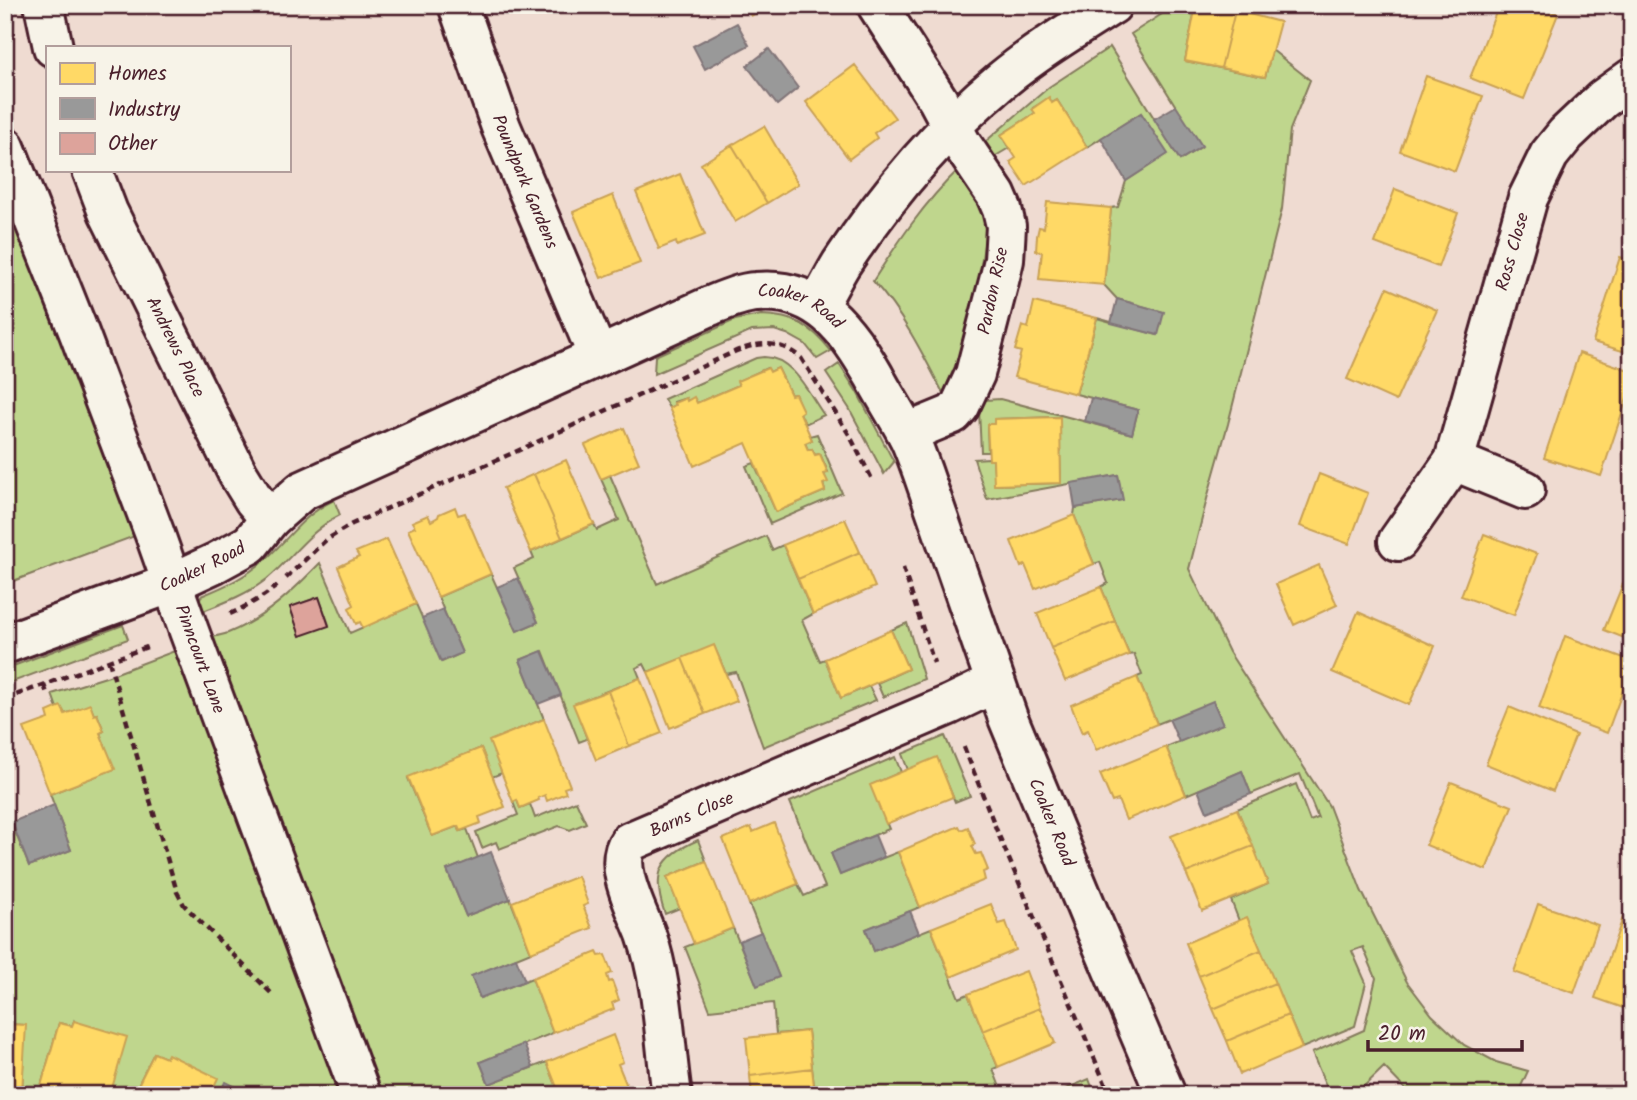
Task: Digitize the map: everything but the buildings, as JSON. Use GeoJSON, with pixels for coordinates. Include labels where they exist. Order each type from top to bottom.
{"type":"FeatureCollection","features":[{"type":"Feature","properties":{"kind":"street"},"geometry":{"type":"LineString","coordinates":[[44,5],[53,46]]}},
{"type":"Feature","properties":{"kind":"street","name":"Poundpark Gardens"},"geometry":{"type":"LineString","coordinates":[[458,5],[502,127],[598,356]]}},
{"type":"Feature","properties":{"kind":"street","name":"Pardon Rise"},"geometry":{"type":"LineString","coordinates":[[877,5],[996,195],[1006,226],[1004,260],[975,374],[960,406],[953,414],[907,433]]}},
{"type":"Feature","properties":{"kind":"street"},"geometry":{"type":"LineString","coordinates":[[818,305],[840,266],[880,208],[952,125],[1002,80],[1112,5]]}},
{"type":"Feature","properties":{"kind":"street","name":"Ross Close"},"geometry":{"type":"LineString","coordinates":[[1398,541],[1454,461],[1528,198],[1549,155],[1566,134],[1603,99],[1632,78]]}},
{"type":"Feature","properties":{"kind":"street","name":"Pinncourt Lane"},"geometry":{"type":"LineString","coordinates":[[7,155],[79,333],[361,1095]]}},
{"type":"Feature","properties":{"kind":"street","name":"Andrews Place"},"geometry":{"type":"LineString","coordinates":[[93,172],[108,212],[238,474],[270,519]]}},
{"type":"Feature","properties":{"kind":"street","name":"Coaker Road"},"geometry":{"type":"LineString","coordinates":[[5,644],[172,583],[215,563],[250,544],[270,519],[302,491],[598,356],[736,296],[757,291],[796,296],[818,305],[843,328],[907,433],[1008,718],[1166,1095]]}},
{"type":"Feature","properties":{"kind":"street"},"geometry":{"type":"LineString","coordinates":[[1454,461],[1525,490]]}},
{"type":"Feature","properties":{"kind":"street","name":"Barns Close"},"geometry":{"type":"LineString","coordinates":[[671,1095],[660,991],[653,956],[627,883],[623,862],[625,846],[635,838],[995,683]]}},
{"type":"Feature","properties":{"kind":"path"},"geometry":{"type":"LineString","coordinates":[[5,699],[244,608],[271,591],[326,540],[352,524],[749,346],[779,345],[791,349],[801,358],[850,436],[877,491]]}},
{"type":"Feature","properties":{"kind":"path"},"geometry":{"type":"LineString","coordinates":[[900,560],[948,705],[997,831],[1110,1095]]}},
{"type":"Feature","properties":{"kind":"path"},"geometry":{"type":"LineString","coordinates":[[109,661],[177,892],[184,905],[278,1000]]}},
{"type":"Feature","properties":{"kind":"path"},"geometry":{"type":"LineString","coordinates":[[44,685],[48,696]]}},
{"type":"Feature","properties":{"kind":"green space"},"geometry":{"type":"Polygon","coordinates":[[[1176,5],[1196,5],[1185,61],[1265,77],[1272,50],[1310,80],[1290,130],[1282,209],[1189,569],[1229,652],[1329,806],[1361,890],[1407,982],[1432,1015],[1464,1045],[1496,1062],[1528,1071],[1517,1095],[1411,1095],[1384,1067],[1355,1095],[1330,1095],[1312,1053],[1364,1030],[1376,978],[1363,947],[1352,951],[1366,983],[1355,1026],[1302,1048],[1247,918],[1239,921],[1231,900],[1268,884],[1237,809],[1296,784],[1310,821],[1318,818],[1300,774],[1251,794],[1242,771],[1186,795],[1166,747],[1222,724],[1213,702],[1157,724],[1137,677],[1142,675],[1134,654],[1129,655],[1101,587],[1108,583],[1100,562],[1094,564],[1074,515],[1075,508],[1122,500],[1118,475],[987,499],[974,459],[993,460],[995,485],[1061,483],[1059,417],[994,419],[994,424],[987,424],[988,452],[981,452],[979,410],[985,400],[1000,399],[1132,434],[1138,410],[1076,394],[1097,318],[1157,335],[1163,312],[1117,299],[1104,285],[1111,208],[1118,207],[1126,181],[1167,154],[1141,113],[1087,147],[1057,100],[1052,103],[1049,98],[1033,108],[1035,113],[1001,135],[1009,148],[994,157],[985,142],[1049,87],[1110,47],[1180,160],[1201,147],[1131,34],[1176,5]]]}},
{"type":"Feature","properties":{"kind":"green space"},"geometry":{"type":"Polygon","coordinates":[[[958,170],[981,207],[986,231],[977,294],[962,351],[943,393],[903,321],[873,281],[923,209],[958,170]]]}},
{"type":"Feature","properties":{"kind":"green space"},"geometry":{"type":"Polygon","coordinates":[[[5,177],[143,533],[5,584],[5,177]]]}},
{"type":"Feature","properties":{"kind":"green space"},"geometry":{"type":"Polygon","coordinates":[[[761,315],[783,317],[809,328],[831,351],[817,359],[805,344],[787,334],[774,330],[752,331],[654,374],[655,356],[735,320],[761,315]]]}},
{"type":"Feature","properties":{"kind":"green space"},"geometry":{"type":"Polygon","coordinates":[[[764,357],[783,363],[792,370],[824,415],[805,424],[795,394],[791,395],[778,368],[770,372],[767,368],[738,381],[739,385],[697,403],[694,398],[687,401],[686,398],[674,402],[675,405],[669,408],[664,399],[756,358],[764,357]]]}},
{"type":"Feature","properties":{"kind":"green space"},"geometry":{"type":"Polygon","coordinates":[[[839,364],[894,462],[884,474],[849,408],[826,373],[839,364]]]}},
{"type":"Feature","properties":{"kind":"green space"},"geometry":{"type":"Polygon","coordinates":[[[817,434],[842,493],[770,524],[746,466],[754,463],[776,512],[825,491],[823,484],[827,482],[824,474],[828,472],[820,454],[815,455],[812,449],[808,450],[805,443],[812,440],[810,436],[817,434]]]}},
{"type":"Feature","properties":{"kind":"green space"},"geometry":{"type":"Polygon","coordinates":[[[610,475],[657,584],[766,536],[772,550],[783,545],[813,614],[802,620],[820,661],[825,659],[841,698],[869,686],[876,700],[763,747],[736,672],[726,674],[714,646],[648,672],[644,664],[636,668],[640,678],[574,704],[587,739],[579,742],[543,651],[520,660],[544,719],[490,741],[502,773],[492,777],[481,748],[408,778],[432,836],[458,826],[460,831],[467,829],[478,858],[447,870],[466,916],[510,899],[531,952],[472,976],[480,998],[532,978],[553,1033],[480,1062],[489,1084],[547,1062],[560,1095],[372,1095],[201,639],[228,633],[254,620],[289,593],[320,563],[350,633],[416,604],[442,662],[462,653],[438,597],[491,574],[517,631],[538,622],[514,568],[534,559],[531,552],[594,524],[597,530],[619,520],[601,479],[610,475]],[[319,597],[290,607],[300,635],[329,625],[319,597]]]}},
{"type":"Feature","properties":{"kind":"green space"},"geometry":{"type":"Polygon","coordinates":[[[334,500],[340,515],[310,536],[267,579],[241,595],[193,615],[201,596],[253,570],[306,519],[334,500]]]}},
{"type":"Feature","properties":{"kind":"green space"},"geometry":{"type":"Polygon","coordinates":[[[907,623],[924,679],[883,697],[877,683],[908,669],[891,630],[907,623]]]}},
{"type":"Feature","properties":{"kind":"green space"},"geometry":{"type":"Polygon","coordinates":[[[123,625],[128,639],[7,684],[5,669],[123,625]]]}},
{"type":"Feature","properties":{"kind":"green space"},"geometry":{"type":"Polygon","coordinates":[[[185,647],[349,1095],[247,1095],[248,1093],[226,1082],[219,1095],[210,1095],[166,1058],[154,1053],[133,1095],[110,1095],[74,1021],[72,1026],[59,1023],[39,1093],[22,1092],[25,1025],[5,1024],[5,807],[29,866],[71,850],[50,794],[114,769],[100,733],[104,731],[90,705],[65,714],[61,707],[57,708],[52,694],[185,647]]]}},
{"type":"Feature","properties":{"kind":"green space"},"geometry":{"type":"Polygon","coordinates":[[[945,736],[970,796],[955,802],[937,758],[908,770],[902,754],[945,736]]]}},
{"type":"Feature","properties":{"kind":"green space"},"geometry":{"type":"Polygon","coordinates":[[[895,757],[901,772],[871,785],[889,829],[831,853],[840,875],[898,852],[920,907],[866,929],[874,951],[931,928],[959,998],[968,994],[998,1067],[993,1069],[1003,1095],[815,1095],[808,1031],[776,1034],[773,1003],[710,1010],[685,947],[733,928],[757,985],[779,977],[749,904],[798,884],[804,896],[825,887],[790,802],[895,757]]]}},
{"type":"Feature","properties":{"kind":"green space"},"geometry":{"type":"Polygon","coordinates":[[[517,800],[520,808],[530,804],[535,818],[576,801],[586,823],[570,830],[559,826],[499,849],[496,842],[482,848],[476,832],[518,815],[513,802],[517,800]]]}},
{"type":"Feature","properties":{"kind":"green space"},"geometry":{"type":"Polygon","coordinates":[[[698,840],[706,861],[667,877],[680,908],[665,914],[659,888],[662,868],[674,853],[698,840]]]}},
{"type":"Feature","properties":{"kind":"green space"},"geometry":{"type":"Polygon","coordinates":[[[1089,1079],[1095,1095],[1051,1095],[1089,1079]]]}}]}
